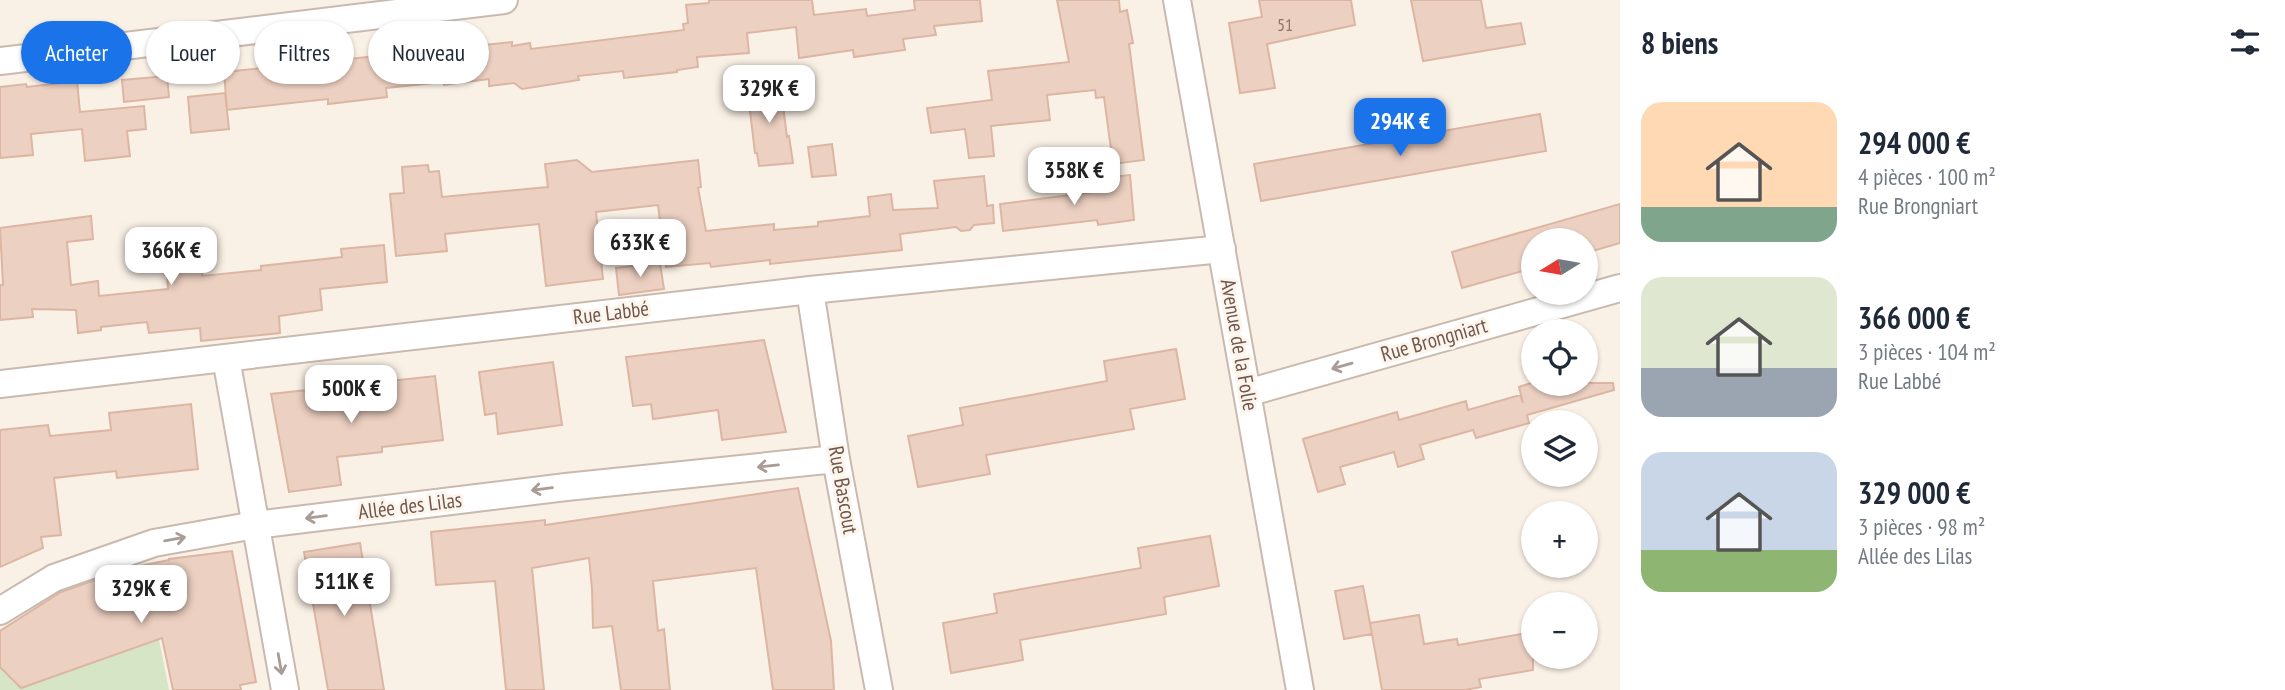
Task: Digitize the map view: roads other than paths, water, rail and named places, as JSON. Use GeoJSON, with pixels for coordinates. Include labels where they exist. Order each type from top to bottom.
{"type":"FeatureCollection","features":[{"type":"Feature","properties":{"kind":"street"},"geometry":{"type":"LineString","coordinates":[[0,61],[504,0]]}},
{"type":"Feature","properties":{"kind":"street","name":"Avenue de la Folie"},"geometry":{"type":"LineString","coordinates":[[1177,0],[1300,690]]}},
{"type":"Feature","properties":{"kind":"street","name":"Rue Labbé"},"geometry":{"type":"LineString","coordinates":[[0,384],[810,290],[1222,249]]}},
{"type":"Feature","properties":{"kind":"street","name":"Rue Brongniart"},"geometry":{"type":"LineString","coordinates":[[1247,393],[1620,288]]}},
{"type":"Feature","properties":{"kind":"street","name":"Rue Bascout"},"geometry":{"type":"LineString","coordinates":[[810,290],[836,459],[879,690]]}},
{"type":"Feature","properties":{"kind":"street"},"geometry":{"type":"LineString","coordinates":[[226,358],[285,690]]}},
{"type":"Feature","properties":{"kind":"street","name":"Allée des Lilas"},"geometry":{"type":"LineString","coordinates":[[0,611],[54,578],[141,548],[255,525],[566,486],[836,459]]}}]}
